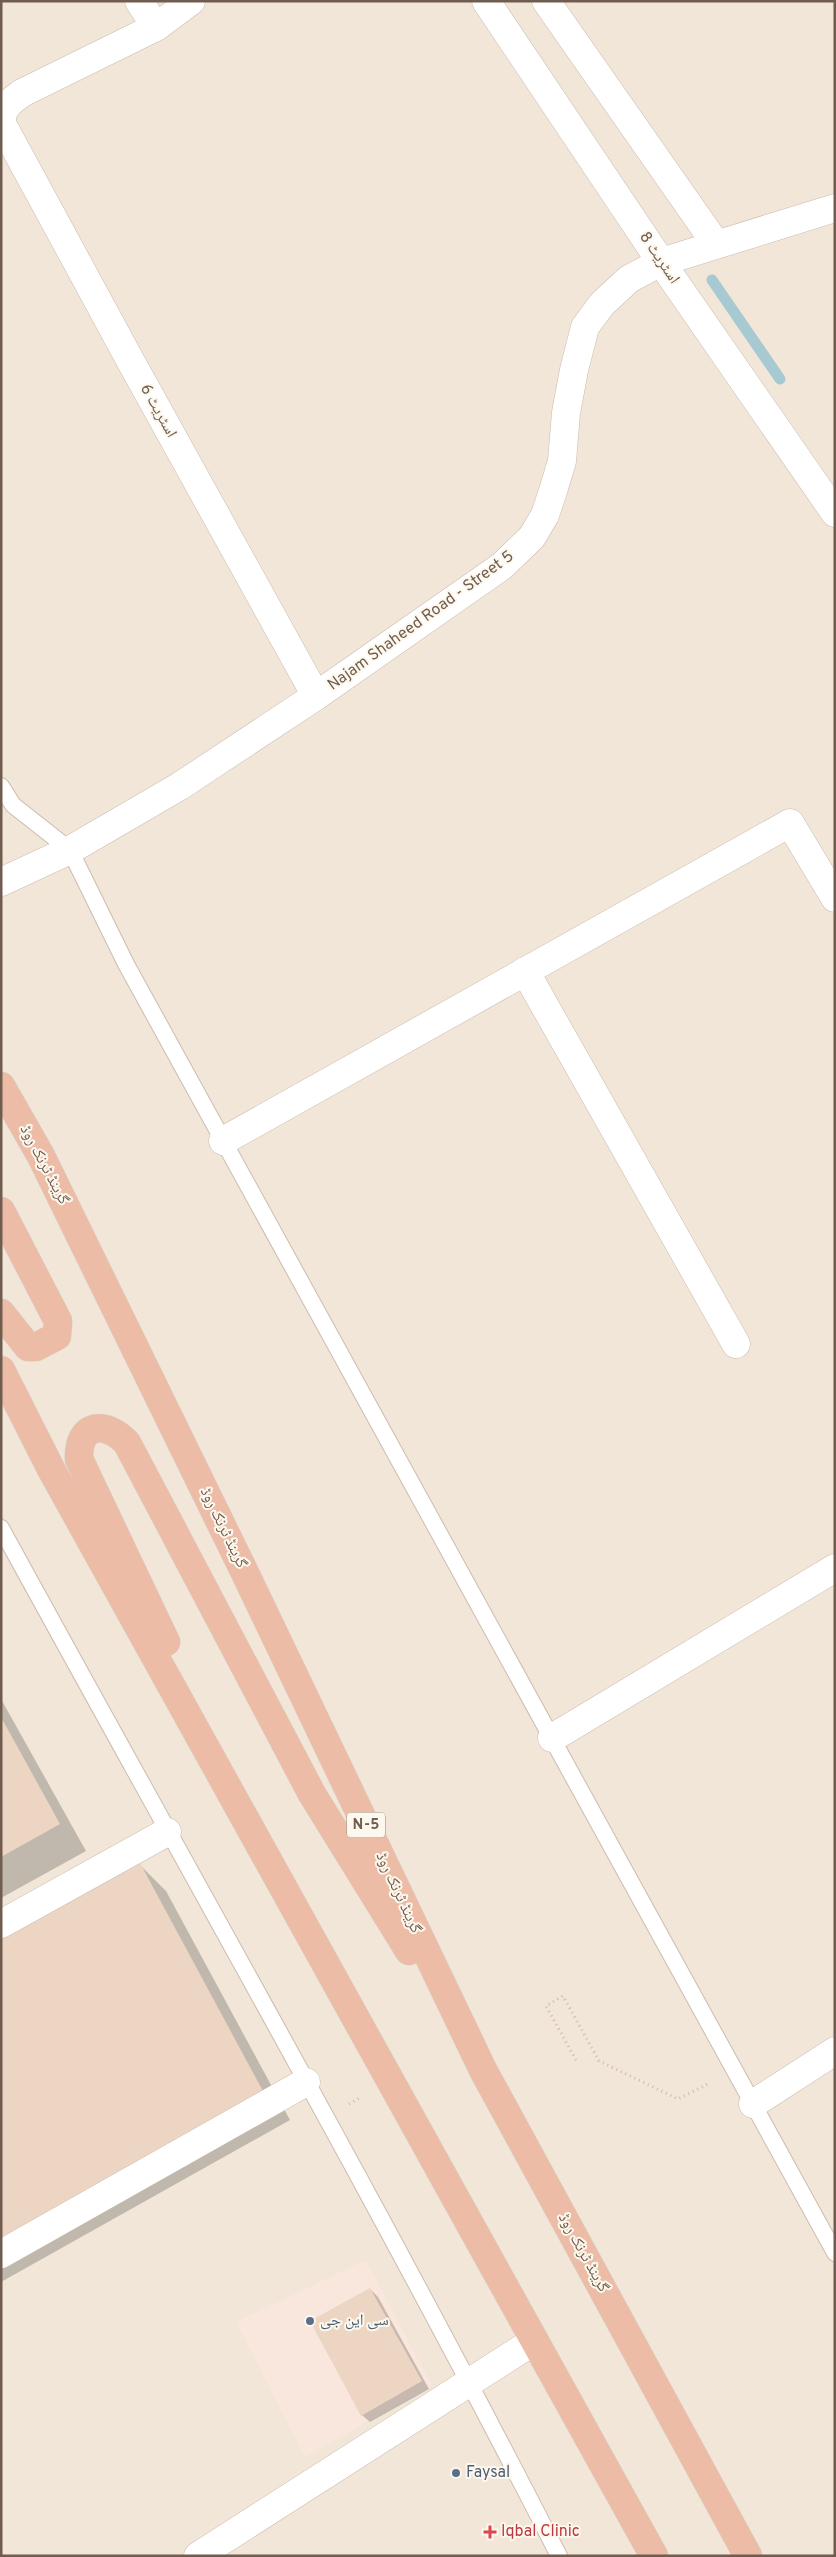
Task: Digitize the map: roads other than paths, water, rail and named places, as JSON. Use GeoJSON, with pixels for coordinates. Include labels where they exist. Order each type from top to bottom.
{"type":"FeatureCollection","features":[{"type":"Feature","properties":{"kind":"highway","name":"گرینڈ ٹرنک روڈ"},"geometry":{"type":"LineString","coordinates":[[1,1086],[41,1156],[245,1573],[483,2070],[748,2556]]}},
{"type":"Feature","properties":{"kind":"highway"},"geometry":{"type":"LineString","coordinates":[[1,1211],[58,1321],[57,1336],[36,1348],[28,1348],[1,1313]]}},
{"type":"Feature","properties":{"kind":"highway"},"geometry":{"type":"LineString","coordinates":[[1,1370],[51,1470],[654,2556]]}},
{"type":"Feature","properties":{"kind":"highway"},"geometry":{"type":"LineString","coordinates":[[289,1901],[79,1459],[82,1441],[93,1428],[102,1427],[113,1431],[127,1442],[312,1794],[483,2070]]}},
{"type":"Feature","properties":{"kind":"street"},"geometry":{"type":"LineString","coordinates":[[139,1],[156,27]]}},
{"type":"Feature","properties":{"kind":"street"},"geometry":{"type":"LineString","coordinates":[[2,124],[1,112],[8,103],[22,93],[156,27],[191,1]]}},
{"type":"Feature","properties":{"kind":"street","name":"اسٹریٹ 8"},"geometry":{"type":"LineString","coordinates":[[486,1],[661,262],[835,512]]}},
{"type":"Feature","properties":{"kind":"street"},"geometry":{"type":"LineString","coordinates":[[546,1],[716,244]]}},
{"type":"Feature","properties":{"kind":"street","name":"اسٹریٹ 6"},"geometry":{"type":"LineString","coordinates":[[2,124],[125,352],[316,696]]}},
{"type":"Feature","properties":{"kind":"street","name":"Najam Shaheed Road - Street 5"},"geometry":{"type":"LineString","coordinates":[[1,882],[70,850],[180,786],[316,696],[502,566],[532,537],[545,515],[562,461],[566,413],[585,327],[602,304],[629,280],[661,262],[835,208]]}},
{"type":"Feature","properties":{"kind":"street"},"geometry":{"type":"LineString","coordinates":[[223,1141],[790,823],[835,898]]}},
{"type":"Feature","properties":{"kind":"street"},"geometry":{"type":"LineString","coordinates":[[525,971],[736,1344]]}},
{"type":"Feature","properties":{"kind":"street"},"geometry":{"type":"LineString","coordinates":[[552,1738],[835,1568]]}},
{"type":"Feature","properties":{"kind":"street"},"geometry":{"type":"LineString","coordinates":[[1,1924],[167,1832]]}},
{"type":"Feature","properties":{"kind":"street"},"geometry":{"type":"LineString","coordinates":[[753,2104],[835,2052]]}},
{"type":"Feature","properties":{"kind":"street"},"geometry":{"type":"LineString","coordinates":[[1,2254],[306,2082]]}},
{"type":"Feature","properties":{"kind":"street"},"geometry":{"type":"LineString","coordinates":[[209,2553],[534,2341]]}},
{"type":"Feature","properties":{"kind":"lane"},"geometry":{"type":"LineString","coordinates":[[1,786],[13,804],[70,850],[126,964],[835,2253]]}},
{"type":"Feature","properties":{"kind":"lane"},"geometry":{"type":"LineString","coordinates":[[1,1528],[470,2382],[559,2556]]}},
{"type":"Feature","properties":{"kind":"waterway"},"geometry":{"type":"LineString","coordinates":[[712,280],[780,379]]}},
{"type":"Feature","properties":{"kind":"place","name":"سی این جی"},"geometry":{"type":"Point","coordinates":[310,2321]}},
{"type":"Feature","properties":{"kind":"place","name":"Faysal"},"geometry":{"type":"Point","coordinates":[456,2473]}},
{"type":"Feature","properties":{"kind":"place","name":"Iqbal Clinic"},"geometry":{"type":"Point","coordinates":[490,2532]}}]}
